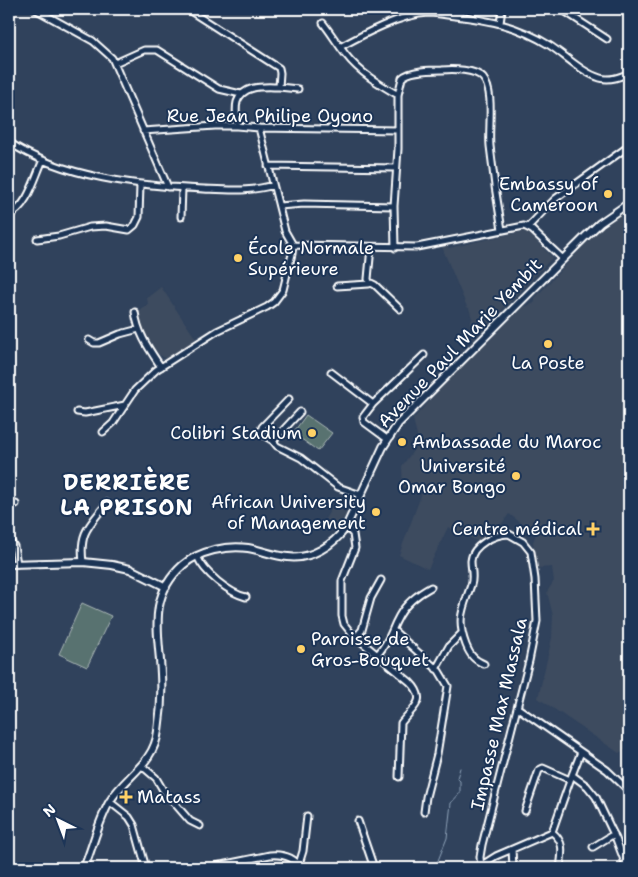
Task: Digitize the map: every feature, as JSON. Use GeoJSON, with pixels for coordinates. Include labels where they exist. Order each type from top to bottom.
{"type":"FeatureCollection","features":[{"type":"Feature","properties":{"kind":"main road","name":"Avenue Paul Marie Yembit"},"geometry":{"type":"LineString","coordinates":[[84,868],[110,802],[119,789],[150,755],[158,730],[161,681],[158,605],[176,571],[197,556],[221,549],[242,547],[286,557],[302,557],[337,539],[346,527],[387,439],[409,412],[600,223],[629,203]]}},
{"type":"Feature","properties":{"kind":"main road"},"geometry":{"type":"LineString","coordinates":[[9,564],[83,562],[123,566],[166,587]]}},
{"type":"Feature","properties":{"kind":"street"},"geometry":{"type":"LineString","coordinates":[[35,9],[93,41],[108,53],[115,63],[168,186]]}},
{"type":"Feature","properties":{"kind":"street"},"geometry":{"type":"LineString","coordinates":[[186,9],[275,65],[280,73],[279,87]]}},
{"type":"Feature","properties":{"kind":"street"},"geometry":{"type":"LineString","coordinates":[[500,23],[502,9]]}},
{"type":"Feature","properties":{"kind":"street"},"geometry":{"type":"LineString","coordinates":[[561,9],[607,39]]}},
{"type":"Feature","properties":{"kind":"street"},"geometry":{"type":"LineString","coordinates":[[340,47],[361,35],[398,20],[429,13],[500,23],[519,30],[548,44],[595,76],[603,79],[612,79],[629,73]]}},
{"type":"Feature","properties":{"kind":"street"},"geometry":{"type":"LineString","coordinates":[[323,23],[340,47],[362,72],[398,95]]}},
{"type":"Feature","properties":{"kind":"street"},"geometry":{"type":"LineString","coordinates":[[115,63],[144,50],[157,50],[219,89],[241,94],[257,87],[298,89]]}},
{"type":"Feature","properties":{"kind":"street"},"geometry":{"type":"LineString","coordinates":[[395,248],[394,206],[398,95],[402,78],[411,73],[455,70],[478,74],[484,79],[489,92],[490,147],[502,230]]}},
{"type":"Feature","properties":{"kind":"street"},"geometry":{"type":"LineString","coordinates":[[237,126],[237,102],[241,94]]}},
{"type":"Feature","properties":{"kind":"street","name":"Rue Jean Philipe Oyono"},"geometry":{"type":"LineString","coordinates":[[143,131],[237,126],[398,130]]}},
{"type":"Feature","properties":{"kind":"street"},"geometry":{"type":"LineString","coordinates":[[103,432],[113,423],[135,390],[158,368],[217,331],[267,308],[283,290],[293,245],[288,238],[272,185],[259,128]]}},
{"type":"Feature","properties":{"kind":"street"},"geometry":{"type":"LineString","coordinates":[[9,142],[43,160],[67,169],[140,184],[182,188],[242,190],[272,185]]}},
{"type":"Feature","properties":{"kind":"street"},"geometry":{"type":"LineString","coordinates":[[528,227],[562,193],[629,146]]}},
{"type":"Feature","properties":{"kind":"street"},"geometry":{"type":"LineString","coordinates":[[9,215],[20,206],[43,160]]}},
{"type":"Feature","properties":{"kind":"street"},"geometry":{"type":"LineString","coordinates":[[268,166],[396,168]]}},
{"type":"Feature","properties":{"kind":"street"},"geometry":{"type":"LineString","coordinates":[[37,239],[59,236],[90,227],[106,226],[129,230],[138,222],[140,184]]}},
{"type":"Feature","properties":{"kind":"street"},"geometry":{"type":"LineString","coordinates":[[181,217],[182,188]]}},
{"type":"Feature","properties":{"kind":"street"},"geometry":{"type":"LineString","coordinates":[[279,206],[304,204],[394,206]]}},
{"type":"Feature","properties":{"kind":"street"},"geometry":{"type":"LineString","coordinates":[[293,245],[395,248],[429,245],[519,226],[528,227],[563,259]]}},
{"type":"Feature","properties":{"kind":"street"},"geometry":{"type":"LineString","coordinates":[[370,283],[368,279],[371,247]]}},
{"type":"Feature","properties":{"kind":"street"},"geometry":{"type":"LineString","coordinates":[[337,286],[370,283],[375,285],[400,310]]}},
{"type":"Feature","properties":{"kind":"street"},"geometry":{"type":"LineString","coordinates":[[135,312],[139,329],[158,368]]}},
{"type":"Feature","properties":{"kind":"street"},"geometry":{"type":"LineString","coordinates":[[89,340],[99,343],[120,334],[139,329]]}},
{"type":"Feature","properties":{"kind":"street"},"geometry":{"type":"LineString","coordinates":[[387,439],[364,422],[362,417],[424,355]]}},
{"type":"Feature","properties":{"kind":"street"},"geometry":{"type":"LineString","coordinates":[[331,372],[373,404]]}},
{"type":"Feature","properties":{"kind":"street"},"geometry":{"type":"LineString","coordinates":[[289,399],[261,429],[262,434],[277,446],[301,458],[338,487],[361,495]]}},
{"type":"Feature","properties":{"kind":"street"},"geometry":{"type":"LineString","coordinates":[[77,412],[86,413],[125,405]]}},
{"type":"Feature","properties":{"kind":"street"},"geometry":{"type":"LineString","coordinates":[[273,441],[300,412]]}},
{"type":"Feature","properties":{"kind":"street"},"geometry":{"type":"LineString","coordinates":[[83,562],[82,538],[107,503]]}},
{"type":"Feature","properties":{"kind":"street"},"geometry":{"type":"LineString","coordinates":[[9,506],[16,504]]}},
{"type":"Feature","properties":{"kind":"street"},"geometry":{"type":"LineString","coordinates":[[346,527],[353,534],[356,548],[342,581],[342,616],[347,630],[410,682],[418,695],[414,710],[401,723],[399,777]]}},
{"type":"Feature","properties":{"kind":"street","name":"Impasse Max Massala"},"geometry":{"type":"LineString","coordinates":[[479,867],[482,845],[518,708],[537,621],[537,601],[531,552],[526,544],[515,536],[506,534],[494,536],[480,546],[472,556],[472,581],[462,613],[462,634],[471,655],[484,664]]}},
{"type":"Feature","properties":{"kind":"street"},"geometry":{"type":"LineString","coordinates":[[9,539],[14,546],[17,564]]}},
{"type":"Feature","properties":{"kind":"street"},"geometry":{"type":"LineString","coordinates":[[197,556],[201,565],[216,580],[246,597]]}},
{"type":"Feature","properties":{"kind":"street"},"geometry":{"type":"LineString","coordinates":[[356,637],[362,630],[371,598],[381,580]]}},
{"type":"Feature","properties":{"kind":"street"},"geometry":{"type":"LineString","coordinates":[[378,654],[389,640],[397,619],[403,610],[417,595],[431,587]]}},
{"type":"Feature","properties":{"kind":"street"},"geometry":{"type":"LineString","coordinates":[[393,630],[436,668],[447,684],[447,696],[437,754],[424,812]]}},
{"type":"Feature","properties":{"kind":"street"},"geometry":{"type":"LineString","coordinates":[[436,668],[449,646],[462,634]]}},
{"type":"Feature","properties":{"kind":"street"},"geometry":{"type":"LineString","coordinates":[[518,708],[607,770],[629,791]]}},
{"type":"Feature","properties":{"kind":"street"},"geometry":{"type":"LineString","coordinates":[[479,867],[512,849],[552,832],[581,752]]}},
{"type":"Feature","properties":{"kind":"street"},"geometry":{"type":"LineString","coordinates":[[142,766],[156,778],[162,790],[190,821],[200,826]]}},
{"type":"Feature","properties":{"kind":"street"},"geometry":{"type":"LineString","coordinates":[[525,811],[539,770],[543,768],[571,777],[591,790],[624,855],[627,868]]}},
{"type":"Feature","properties":{"kind":"street"},"geometry":{"type":"LineString","coordinates":[[110,802],[129,817],[134,825],[146,868]]}},
{"type":"Feature","properties":{"kind":"street"},"geometry":{"type":"LineString","coordinates":[[206,868],[270,855],[286,856],[300,866],[307,816]]}},
{"type":"Feature","properties":{"kind":"street"},"geometry":{"type":"LineString","coordinates":[[358,821],[374,868]]}},
{"type":"Feature","properties":{"kind":"street"},"geometry":{"type":"LineString","coordinates":[[552,832],[558,837],[562,846],[560,868]]}},
{"type":"Feature","properties":{"kind":"street"},"geometry":{"type":"LineString","coordinates":[[593,847],[614,834]]}},
{"type":"Feature","properties":{"kind":"street"},"geometry":{"type":"LineString","coordinates":[[512,849],[513,868]]}},
{"type":"Feature","properties":{"kind":"shaded area","name":"Université Omar Bongo"},"geometry":{"type":"Polygon","coordinates":[[[629,208],[629,747],[619,753],[538,698],[552,638],[553,616],[547,592],[554,581],[552,567],[538,568],[533,542],[536,534],[509,514],[497,530],[479,542],[448,527],[428,569],[399,555],[423,490],[403,487],[402,466],[416,447],[417,436],[413,419],[474,352],[491,339],[521,308],[533,304],[535,298],[595,234],[629,208]]]}},
{"type":"Feature","properties":{"kind":"shaded area"},"geometry":{"type":"Polygon","coordinates":[[[524,231],[528,232],[552,257],[474,339],[468,334],[472,318],[469,308],[442,247],[446,245],[449,248],[524,231]]]}},
{"type":"Feature","properties":{"kind":"shaded area"},"geometry":{"type":"Polygon","coordinates":[[[161,287],[196,339],[167,359],[158,354],[141,325],[139,312],[148,304],[147,298],[161,287]]]}},
{"type":"Feature","properties":{"kind":"shaded area"},"geometry":{"type":"Polygon","coordinates":[[[333,506],[347,513],[338,528],[325,519],[333,506]]]}},
{"type":"Feature","properties":{"kind":"green space","name":"Colibri Stadium"},"geometry":{"type":"Polygon","coordinates":[[[306,415],[332,433],[318,451],[293,433],[306,415]]]}},
{"type":"Feature","properties":{"kind":"green space"},"geometry":{"type":"Polygon","coordinates":[[[82,603],[111,616],[87,667],[59,654],[82,603]]]}},
{"type":"Feature","properties":{"kind":"waterway"},"geometry":{"type":"LineString","coordinates":[[435,868],[447,838],[451,803],[460,793],[460,781],[457,778],[460,768]]}},
{"type":"Feature","properties":{"kind":"place","name":"Embassy of Cameroon"},"geometry":{"type":"Point","coordinates":[608,194]}},
{"type":"Feature","properties":{"kind":"place","name":"École Normale Supérieure"},"geometry":{"type":"Point","coordinates":[238,258]}},
{"type":"Feature","properties":{"kind":"place","name":"La Poste"},"geometry":{"type":"Point","coordinates":[548,344]}},
{"type":"Feature","properties":{"kind":"place","name":"Colibri Stadium"},"geometry":{"type":"Point","coordinates":[312,433]}},
{"type":"Feature","properties":{"kind":"place","name":"Ambassade du Maroc"},"geometry":{"type":"Point","coordinates":[402,442]}},
{"type":"Feature","properties":{"kind":"place","name":"Université Omar Bongo"},"geometry":{"type":"Point","coordinates":[516,476]}},
{"type":"Feature","properties":{"kind":"place","name":"African University of Management"},"geometry":{"type":"Point","coordinates":[376,512]}},
{"type":"Feature","properties":{"kind":"place","name":"Centre médical"},"geometry":{"type":"Point","coordinates":[593,529]}},
{"type":"Feature","properties":{"kind":"place","name":"Paroisse de Gros-Bouquet"},"geometry":{"type":"Point","coordinates":[301,649]}},
{"type":"Feature","properties":{"kind":"place","name":"Matass"},"geometry":{"type":"Point","coordinates":[126,797]}},
{"type":"Feature","properties":{"kind":"district","name":"DERRIÈRE LA PRISON"},"geometry":{"type":"Point","coordinates":[127,494]}}]}
